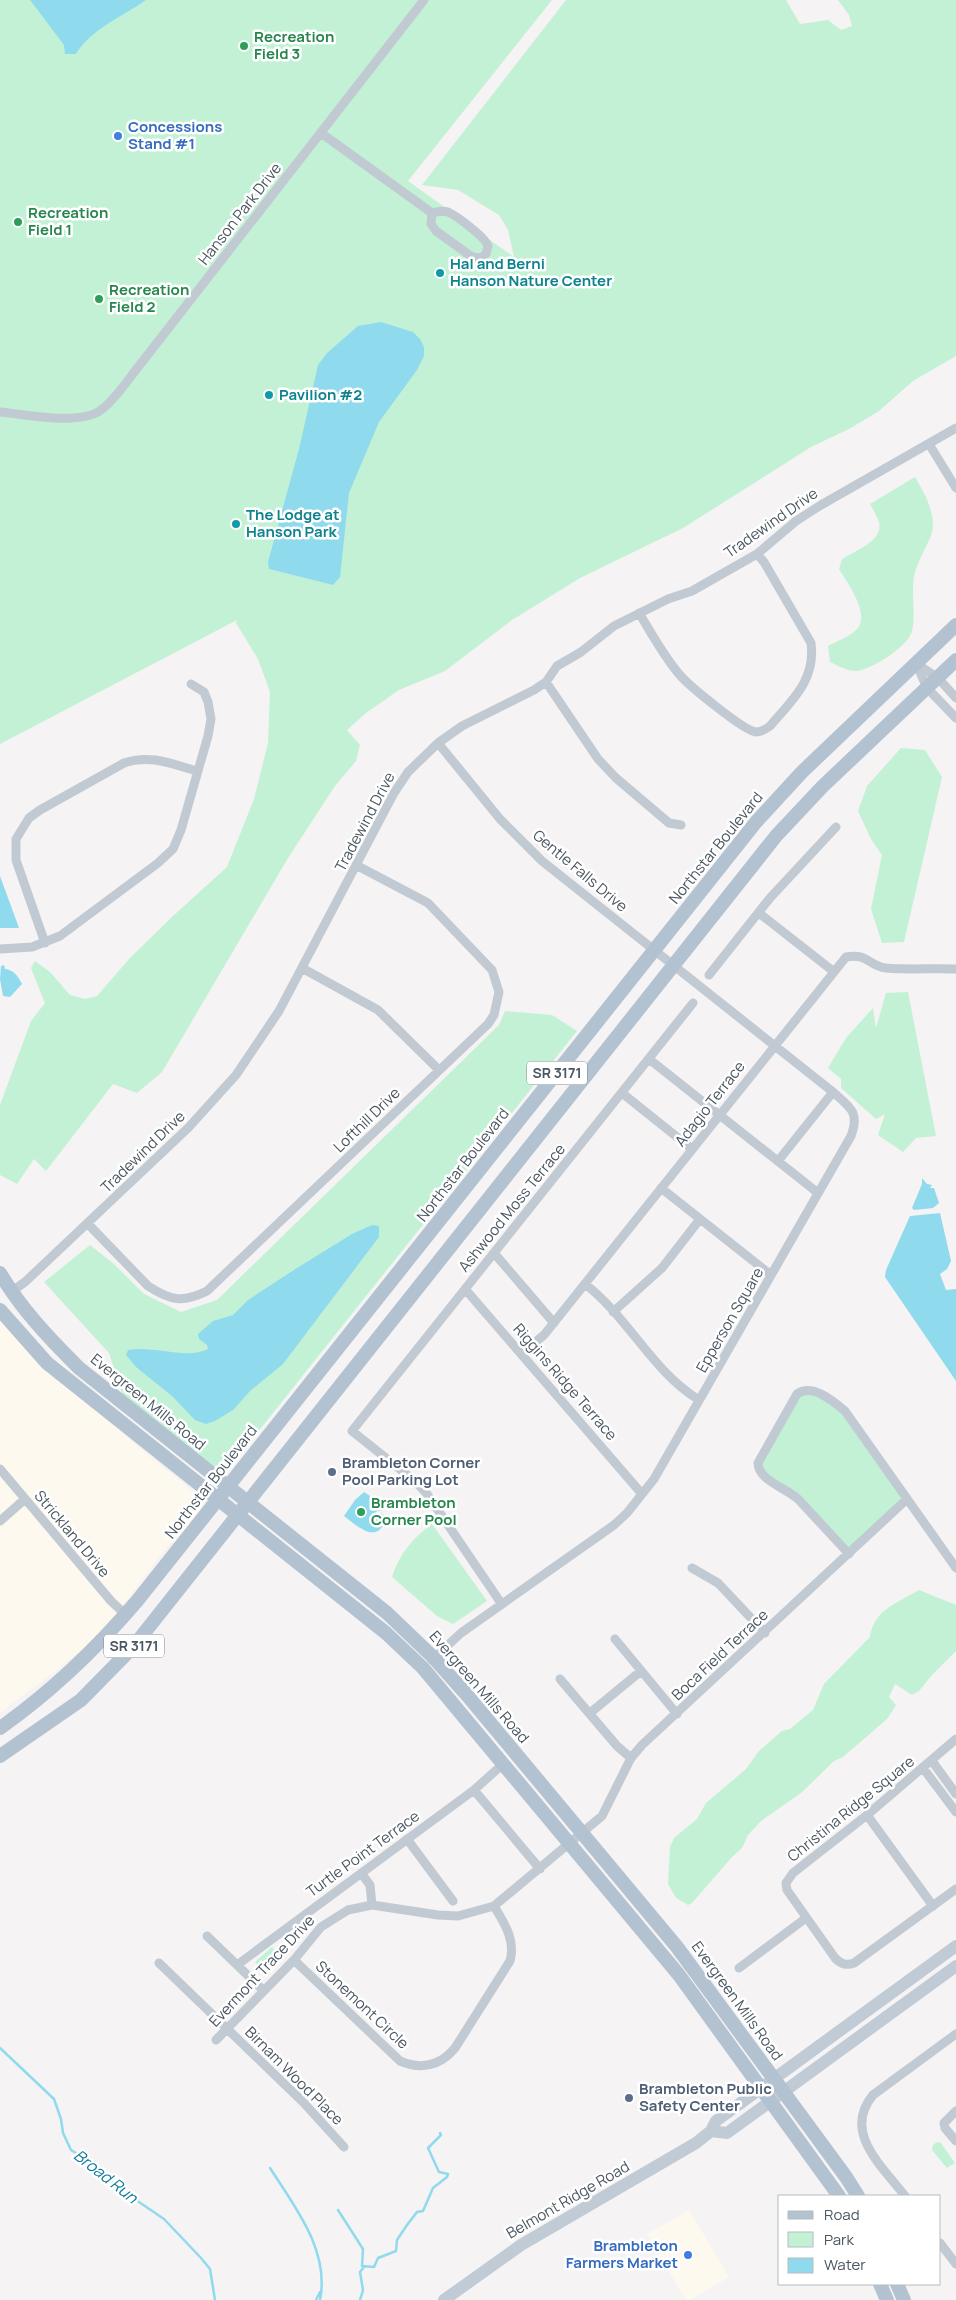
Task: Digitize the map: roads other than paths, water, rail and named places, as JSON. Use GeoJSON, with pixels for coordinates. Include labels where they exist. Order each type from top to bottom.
{"type":"FeatureCollection","features":[{"type":"Feature","properties":{"kind":"main road","name":"Northstar Boulevard"},"geometry":{"type":"LineString","coordinates":[[0,1728],[61,1680],[126,1615],[756,822],[802,772],[956,625]]}},
{"type":"Feature","properties":{"kind":"main road","name":"SR 3171"},"geometry":{"type":"LineString","coordinates":[[2,1751],[65,1712],[106,1676],[149,1628],[776,836],[822,787],[956,660]]}},
{"type":"Feature","properties":{"kind":"main road","name":"Evergreen Mills Road"},"geometry":{"type":"LineString","coordinates":[[0,1273],[6,1290],[46,1335],[79,1368],[387,1613],[434,1658],[677,1946],[857,2195]]}},
{"type":"Feature","properties":{"kind":"main road"},"geometry":{"type":"LineString","coordinates":[[0,1303],[15,1310],[44,1345],[64,1365],[79,1368]]}},
{"type":"Feature","properties":{"kind":"main road","name":"Evergreen Mills Road"},"geometry":{"type":"LineString","coordinates":[[0,1310],[46,1363],[386,1633],[423,1668],[679,1975],[838,2195]]}},
{"type":"Feature","properties":{"kind":"main road","name":"Belmont Ridge Road"},"geometry":{"type":"LineString","coordinates":[[444,2300],[520,2245],[672,2158],[711,2131],[716,2121],[956,1946]]}},
{"type":"Feature","properties":{"kind":"main road","name":"Belmont Ridge Road"},"geometry":{"type":"LineString","coordinates":[[711,2131],[727,2133],[956,1966]]}},
{"type":"Feature","properties":{"kind":"main road"},"geometry":{"type":"LineString","coordinates":[[880,2285],[887,2300]]}},
{"type":"Feature","properties":{"kind":"main road"},"geometry":{"type":"LineString","coordinates":[[897,2285],[904,2300]]}},
{"type":"Feature","properties":{"kind":"street","name":"Hanson Park Drive"},"geometry":{"type":"LineString","coordinates":[[0,412],[77,418],[100,411],[132,375],[424,0]]}},
{"type":"Feature","properties":{"kind":"street"},"geometry":{"type":"LineString","coordinates":[[321,133],[432,213],[440,211],[449,212],[484,238],[488,246],[486,254],[481,258],[472,257],[450,241],[436,230],[432,224],[432,213]]}},
{"type":"Feature","properties":{"kind":"street","name":"Tradewind Drive"},"geometry":{"type":"LineString","coordinates":[[6,1290],[25,1282],[88,1224],[213,1102],[258,1044],[279,1011],[356,865],[408,772],[438,743],[462,726],[534,690],[546,682],[557,666],[582,652],[614,626],[668,599],[692,591],[757,554],[796,521],[821,505],[956,428]]}},
{"type":"Feature","properties":{"kind":"street"},"geometry":{"type":"LineString","coordinates":[[929,444],[956,488]]}},
{"type":"Feature","properties":{"kind":"street"},"geometry":{"type":"LineString","coordinates":[[639,613],[661,650],[681,676],[743,727],[756,732],[764,730],[770,726],[804,684],[810,674],[813,655],[811,643],[764,562],[757,554]]}},
{"type":"Feature","properties":{"kind":"street"},"geometry":{"type":"LineString","coordinates":[[916,663],[938,678],[956,698]]}},
{"type":"Feature","properties":{"kind":"street"},"geometry":{"type":"LineString","coordinates":[[916,663],[927,688],[956,718]]}},
{"type":"Feature","properties":{"kind":"street"},"geometry":{"type":"LineString","coordinates":[[546,682],[598,759],[616,778],[669,823],[681,825]]}},
{"type":"Feature","properties":{"kind":"street"},"geometry":{"type":"LineString","coordinates":[[0,948],[32,947],[45,943],[73,927],[158,863],[172,849],[181,830],[208,736],[210,719],[208,702],[204,692],[192,684]]}},
{"type":"Feature","properties":{"kind":"street","name":"Gentle Falls Drive"},"geometry":{"type":"LineString","coordinates":[[438,743],[500,819],[542,861],[674,966]]}},
{"type":"Feature","properties":{"kind":"street"},"geometry":{"type":"LineString","coordinates":[[45,943],[16,860],[16,839],[29,818],[124,763],[136,759],[152,758],[197,771]]}},
{"type":"Feature","properties":{"kind":"street"},"geometry":{"type":"LineString","coordinates":[[709,975],[770,898],[836,827]]}},
{"type":"Feature","properties":{"kind":"street","name":"Lofthill Drive"},"geometry":{"type":"LineString","coordinates":[[88,1224],[148,1286],[171,1299],[186,1299],[207,1291],[488,1024],[494,1015],[499,992],[492,970],[428,903],[356,865]]}},
{"type":"Feature","properties":{"kind":"street"},"geometry":{"type":"LineString","coordinates":[[759,913],[833,971]]}},
{"type":"Feature","properties":{"kind":"street","name":"Adagio Terrace"},"geometry":{"type":"LineString","coordinates":[[522,1352],[534,1344],[554,1323],[718,1115],[846,957],[855,955],[865,957],[883,968],[956,969]]}},
{"type":"Feature","properties":{"kind":"street","name":"Epperson Square"},"geometry":{"type":"LineString","coordinates":[[423,1668],[461,1633],[501,1603],[614,1525],[654,1479],[855,1126],[855,1117],[850,1107],[674,966]]}},
{"type":"Feature","properties":{"kind":"street"},"geometry":{"type":"LineString","coordinates":[[302,968],[378,1010],[439,1070]]}},
{"type":"Feature","properties":{"kind":"street","name":"Ashwood Moss Terrace"},"geometry":{"type":"LineString","coordinates":[[501,1603],[427,1494],[416,1482],[352,1431],[694,1003]]}},
{"type":"Feature","properties":{"kind":"street"},"geometry":{"type":"LineString","coordinates":[[649,1059],[818,1193]]}},
{"type":"Feature","properties":{"kind":"street"},"geometry":{"type":"LineString","coordinates":[[778,1161],[833,1092]]}},
{"type":"Feature","properties":{"kind":"street"},"geometry":{"type":"LineString","coordinates":[[622,1093],[692,1149]]}},
{"type":"Feature","properties":{"kind":"street"},"geometry":{"type":"LineString","coordinates":[[661,1188],[771,1275]]}},
{"type":"Feature","properties":{"kind":"street"},"geometry":{"type":"LineString","coordinates":[[614,1312],[662,1268],[700,1219]]}},
{"type":"Feature","properties":{"kind":"street"},"geometry":{"type":"LineString","coordinates":[[494,1253],[554,1323]]}},
{"type":"Feature","properties":{"kind":"street"},"geometry":{"type":"LineString","coordinates":[[585,1284],[614,1312],[669,1378],[700,1400]]}},
{"type":"Feature","properties":{"kind":"street","name":"Riggins Ridge Terrace"},"geometry":{"type":"LineString","coordinates":[[465,1289],[522,1352],[642,1494]]}},
{"type":"Feature","properties":{"kind":"street"},"geometry":{"type":"LineString","coordinates":[[849,1554],[798,1499],[790,1492],[762,1476],[758,1470],[758,1463],[797,1394],[806,1390],[812,1391],[845,1411],[956,1568]]}},
{"type":"Feature","properties":{"kind":"street","name":"Strickland Drive"},"geometry":{"type":"LineString","coordinates":[[0,1469],[111,1601],[126,1615]]}},
{"type":"Feature","properties":{"kind":"street"},"geometry":{"type":"LineString","coordinates":[[0,1521],[26,1499]]}},
{"type":"Feature","properties":{"kind":"street","name":"Boca Field Terrace"},"geometry":{"type":"LineString","coordinates":[[570,1844],[602,1816],[631,1758],[907,1500]]}},
{"type":"Feature","properties":{"kind":"street"},"geometry":{"type":"LineString","coordinates":[[692,1568],[718,1583],[765,1632]]}},
{"type":"Feature","properties":{"kind":"street"},"geometry":{"type":"LineString","coordinates":[[615,1639],[677,1714]]}},
{"type":"Feature","properties":{"kind":"street"},"geometry":{"type":"LineString","coordinates":[[590,1713],[641,1671]]}},
{"type":"Feature","properties":{"kind":"street"},"geometry":{"type":"LineString","coordinates":[[560,1678],[617,1746],[631,1758]]}},
{"type":"Feature","properties":{"kind":"street","name":"Christina Ridge Square"},"geometry":{"type":"LineString","coordinates":[[956,1739],[932,1761],[788,1877],[786,1883],[787,1890],[835,1958],[839,1962],[849,1965],[956,1889]]}},
{"type":"Feature","properties":{"kind":"street"},"geometry":{"type":"LineString","coordinates":[[932,1761],[956,1794]]}},
{"type":"Feature","properties":{"kind":"street","name":"Turtle Point Terrace"},"geometry":{"type":"LineString","coordinates":[[236,1964],[474,1790],[503,1764]]}},
{"type":"Feature","properties":{"kind":"street"},"geometry":{"type":"LineString","coordinates":[[923,1768],[956,1812]]}},
{"type":"Feature","properties":{"kind":"street"},"geometry":{"type":"LineString","coordinates":[[474,1790],[540,1869]]}},
{"type":"Feature","properties":{"kind":"street"},"geometry":{"type":"LineString","coordinates":[[867,1814],[933,1906]]}},
{"type":"Feature","properties":{"kind":"street"},"geometry":{"type":"LineString","coordinates":[[407,1839],[453,1901]]}},
{"type":"Feature","properties":{"kind":"street","name":"Evermont Trace Drive"},"geometry":{"type":"LineString","coordinates":[[216,2040],[329,1921],[348,1910],[372,1905],[446,1916],[470,1914],[494,1906],[570,1844]]}},
{"type":"Feature","properties":{"kind":"street"},"geometry":{"type":"LineString","coordinates":[[361,1873],[370,1886],[372,1905]]}},
{"type":"Feature","properties":{"kind":"street","name":"Stonemont Circle"},"geometry":{"type":"LineString","coordinates":[[294,1960],[400,2061],[412,2066],[429,2066],[444,2059],[455,2048],[510,1961],[512,1946],[510,1936],[494,1906]]}},
{"type":"Feature","properties":{"kind":"street"},"geometry":{"type":"LineString","coordinates":[[739,1968],[806,1918]]}},
{"type":"Feature","properties":{"kind":"street"},"geometry":{"type":"LineString","coordinates":[[207,1936],[264,1991]]}},
{"type":"Feature","properties":{"kind":"street","name":"Birnam Wood Place"},"geometry":{"type":"LineString","coordinates":[[159,1963],[303,2102],[344,2147]]}},
{"type":"Feature","properties":{"kind":"street"},"geometry":{"type":"LineString","coordinates":[[904,2195],[867,2145],[861,2130],[863,2111],[873,2095],[956,2034]]}},
{"type":"Feature","properties":{"kind":"street"},"geometry":{"type":"LineString","coordinates":[[956,2111],[944,2122],[945,2128],[956,2141]]}},
{"type":"Feature","properties":{"kind":"street"},"geometry":{"type":"LineString","coordinates":[[941,2244],[956,2264]]}},
{"type":"Feature","properties":{"kind":"water"},"geometry":{"type":"Polygon","coordinates":[[[30,0],[146,0],[99,30],[90,37],[76,54],[65,54],[64,45],[30,0]]]}},
{"type":"Feature","properties":{"kind":"water"},"geometry":{"type":"Polygon","coordinates":[[[381,322],[413,332],[420,339],[424,347],[424,356],[417,370],[379,422],[349,493],[340,577],[333,585],[269,569],[268,562],[299,449],[318,365],[327,353],[358,326],[381,322]]]}},
{"type":"Feature","properties":{"kind":"water"},"geometry":{"type":"Polygon","coordinates":[[[0,876],[19,928],[0,928],[0,876]]]}},
{"type":"Feature","properties":{"kind":"water"},"geometry":{"type":"Polygon","coordinates":[[[4,965],[5,969],[15,974],[22,984],[10,997],[3,996],[0,979],[1,966],[4,965]]]}},
{"type":"Feature","properties":{"kind":"water"},"geometry":{"type":"Polygon","coordinates":[[[922,1178],[927,1184],[932,1185],[930,1188],[934,1188],[939,1203],[933,1208],[914,1210],[912,1208],[922,1184],[922,1178]]]}},
{"type":"Feature","properties":{"kind":"water"},"geometry":{"type":"Polygon","coordinates":[[[940,1213],[951,1261],[947,1269],[940,1274],[946,1290],[956,1289],[956,1381],[885,1277],[886,1270],[910,1216],[940,1213]]]}},
{"type":"Feature","properties":{"kind":"water"},"geometry":{"type":"Polygon","coordinates":[[[372,1225],[379,1226],[379,1237],[283,1364],[250,1391],[233,1410],[215,1421],[206,1424],[195,1420],[172,1396],[136,1367],[126,1355],[128,1350],[138,1349],[190,1353],[208,1349],[207,1345],[199,1339],[198,1334],[213,1321],[233,1315],[248,1300],[297,1268],[352,1234],[372,1225]]]}},
{"type":"Feature","properties":{"kind":"water","name":"Brambleton Corner Pool"},"geometry":{"type":"Polygon","coordinates":[[[364,1492],[385,1506],[384,1510],[377,1511],[370,1520],[374,1521],[381,1513],[386,1517],[383,1526],[378,1531],[373,1532],[362,1529],[344,1516],[355,1500],[364,1492]]]}},
{"type":"Feature","properties":{"kind":"waterway","name":"Broad Run"},"geometry":{"type":"LineString","coordinates":[[0,2048],[54,2099],[61,2119],[63,2133],[71,2150],[101,2169],[114,2185],[164,2219],[201,2258],[210,2269],[215,2300]]}},
{"type":"Feature","properties":{"kind":"waterway"},"geometry":{"type":"LineString","coordinates":[[338,2210],[363,2249],[362,2266],[374,2267],[378,2258],[396,2251],[397,2240],[407,2225],[417,2212],[423,2211],[433,2188],[447,2177],[448,2174],[439,2172],[428,2148],[441,2135],[440,2133]]}},
{"type":"Feature","properties":{"kind":"waterway"},"geometry":{"type":"LineString","coordinates":[[270,2168],[299,2214],[315,2247],[320,2264],[322,2282],[320,2300]]}},
{"type":"Feature","properties":{"kind":"waterway"},"geometry":{"type":"LineString","coordinates":[[360,2300],[363,2290],[360,2272],[364,2267]]}},
{"type":"Feature","properties":{"kind":"waterway"},"geometry":{"type":"LineString","coordinates":[[316,2300],[320,2292]]}},
{"type":"Feature","properties":{"kind":"place","name":"Recreation Field 3"},"geometry":{"type":"Point","coordinates":[244,46]}},
{"type":"Feature","properties":{"kind":"place","name":"Concessions Stand #1"},"geometry":{"type":"Point","coordinates":[118,136]}},
{"type":"Feature","properties":{"kind":"place","name":"Recreation Field 1"},"geometry":{"type":"Point","coordinates":[18,222]}},
{"type":"Feature","properties":{"kind":"place","name":"Hal and Berni Hanson Nature Center"},"geometry":{"type":"Point","coordinates":[440,273]}},
{"type":"Feature","properties":{"kind":"place","name":"Recreation Field 2"},"geometry":{"type":"Point","coordinates":[99,299]}},
{"type":"Feature","properties":{"kind":"place","name":"Pavilion #2"},"geometry":{"type":"Point","coordinates":[269,395]}},
{"type":"Feature","properties":{"kind":"place","name":"The Lodge at Hanson Park"},"geometry":{"type":"Point","coordinates":[236,524]}},
{"type":"Feature","properties":{"kind":"place","name":"Brambleton Corner Pool Parking Lot"},"geometry":{"type":"Point","coordinates":[332,1472]}},
{"type":"Feature","properties":{"kind":"place","name":"Brambleton Corner Pool"},"geometry":{"type":"Point","coordinates":[361,1512]}},
{"type":"Feature","properties":{"kind":"place","name":"Brambleton Public Safety Center"},"geometry":{"type":"Point","coordinates":[629,2098]}},
{"type":"Feature","properties":{"kind":"place","name":"Brambleton Farmers Market"},"geometry":{"type":"Point","coordinates":[688,2255]}}]}
